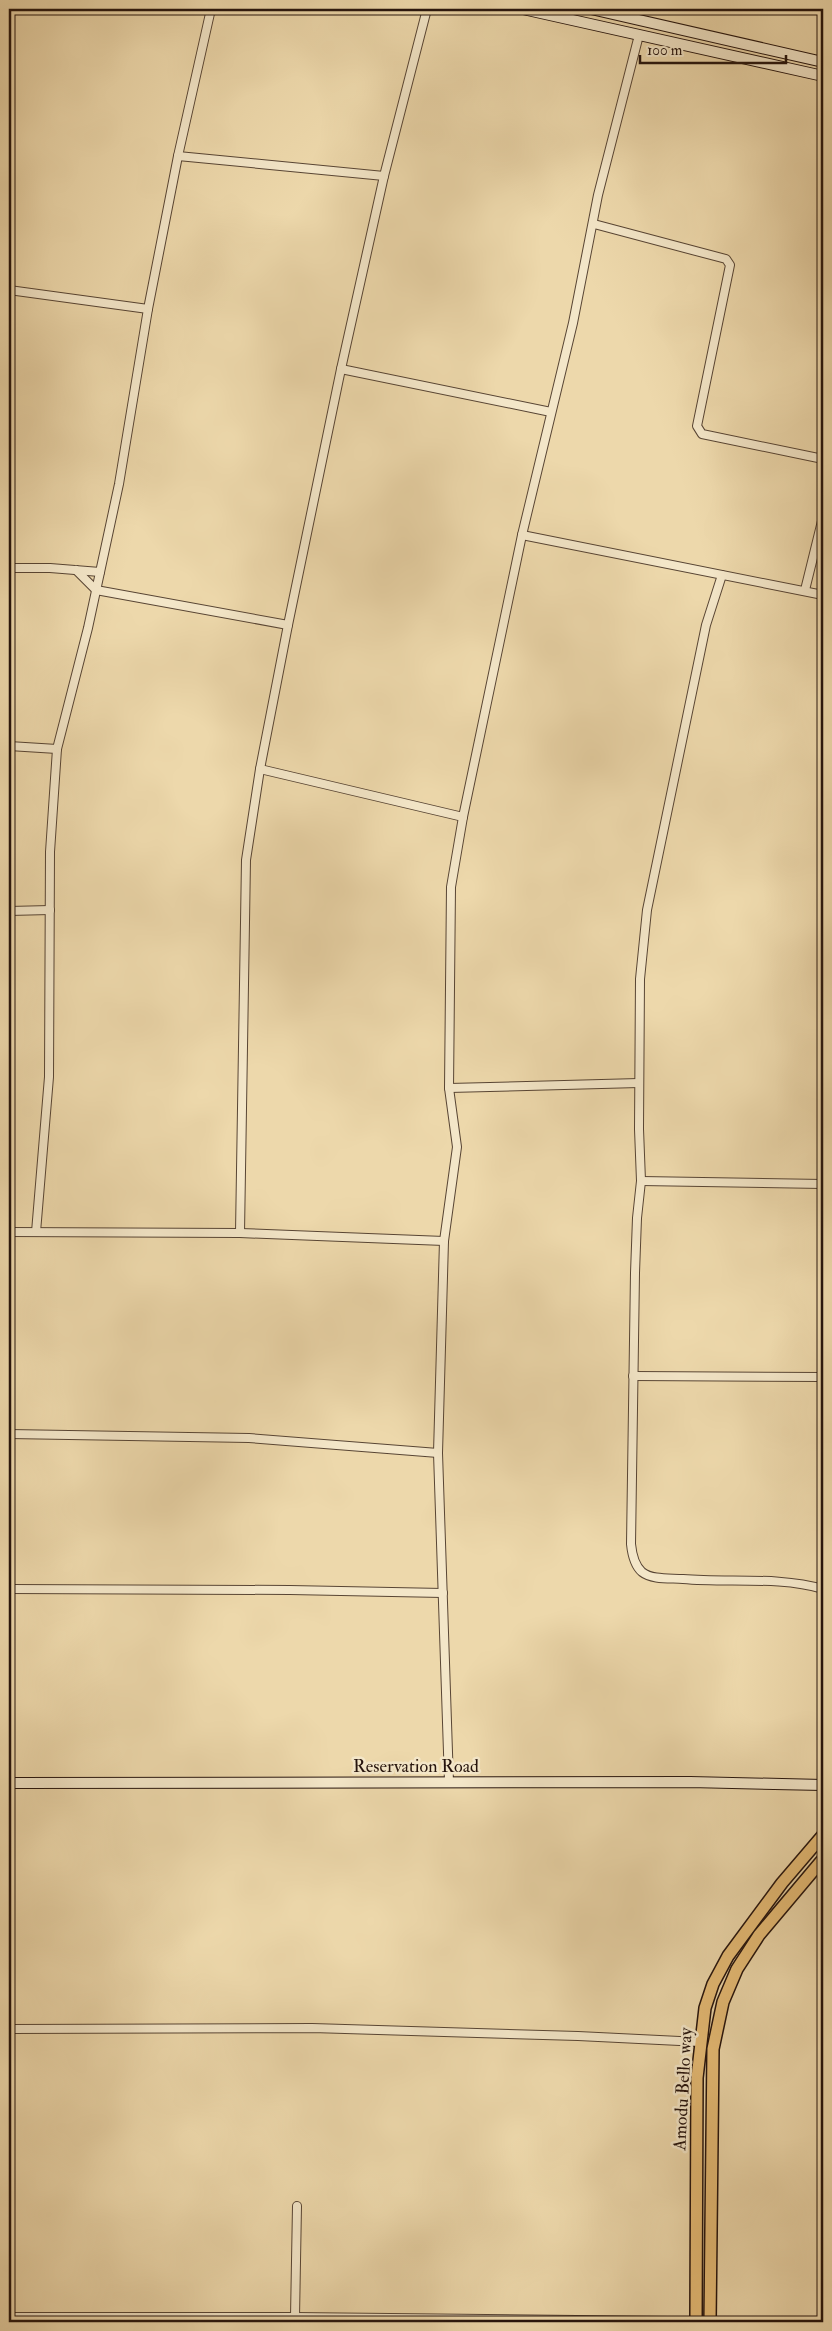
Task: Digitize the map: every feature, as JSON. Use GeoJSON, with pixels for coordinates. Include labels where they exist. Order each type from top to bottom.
{"type":"FeatureCollection","features":[{"type":"Feature","properties":{"kind":"main road","name":"Amodu Bello way"},"geometry":{"type":"LineString","coordinates":[[696,2321],[697,2078],[705,2008],[713,1984],[728,1956],[782,1883],[823,1835]]}},
{"type":"Feature","properties":{"kind":"main road","name":"Amodu Bello way"},"geometry":{"type":"LineString","coordinates":[[710,2322],[713,2048],[723,2002],[737,1970],[759,1935],[823,1860]]}},
{"type":"Feature","properties":{"kind":"street"},"geometry":{"type":"LineString","coordinates":[[36,1232],[49,1077],[50,852],[57,749],[120,484],[148,309],[178,156],[211,9]]}},
{"type":"Feature","properties":{"kind":"street"},"geometry":{"type":"LineString","coordinates":[[240,1233],[246,860],[260,769],[341,369],[384,176],[427,9]]}},
{"type":"Feature","properties":{"kind":"street"},"geometry":{"type":"LineString","coordinates":[[523,9],[823,76]]}},
{"type":"Feature","properties":{"kind":"street"},"geometry":{"type":"LineString","coordinates":[[591,9],[634,14],[823,62]]}},
{"type":"Feature","properties":{"kind":"street"},"geometry":{"type":"LineString","coordinates":[[448,1782],[438,1453],[444,1241],[457,1146],[449,1088],[451,888],[463,817],[522,535],[573,323],[594,224],[598,195],[639,35]]}},
{"type":"Feature","properties":{"kind":"street"},"geometry":{"type":"LineString","coordinates":[[178,156],[384,176]]}},
{"type":"Feature","properties":{"kind":"street"},"geometry":{"type":"LineString","coordinates":[[594,224],[726,259],[730,265],[697,426],[702,434],[823,459]]}},
{"type":"Feature","properties":{"kind":"street"},"geometry":{"type":"LineString","coordinates":[[9,290],[148,309]]}},
{"type":"Feature","properties":{"kind":"street"},"geometry":{"type":"LineString","coordinates":[[341,369],[551,412]]}},
{"type":"Feature","properties":{"kind":"street"},"geometry":{"type":"LineString","coordinates":[[805,590],[823,517]]}},
{"type":"Feature","properties":{"kind":"street"},"geometry":{"type":"LineString","coordinates":[[522,535],[823,595]]}},
{"type":"Feature","properties":{"kind":"street"},"geometry":{"type":"LineString","coordinates":[[9,568],[100,572]]}},
{"type":"Feature","properties":{"kind":"street"},"geometry":{"type":"LineString","coordinates":[[76,570],[96,590],[288,625]]}},
{"type":"Feature","properties":{"kind":"street"},"geometry":{"type":"LineString","coordinates":[[722,575],[706,625],[647,910],[640,979],[639,1083],[641,1181],[637,1218],[632,1376],[631,1544],[635,1564],[642,1572],[653,1577],[718,1582],[789,1583],[823,1589]]}},
{"type":"Feature","properties":{"kind":"street"},"geometry":{"type":"LineString","coordinates":[[9,746],[57,749]]}},
{"type":"Feature","properties":{"kind":"street"},"geometry":{"type":"LineString","coordinates":[[260,769],[463,817]]}},
{"type":"Feature","properties":{"kind":"street"},"geometry":{"type":"LineString","coordinates":[[9,910],[50,910]]}},
{"type":"Feature","properties":{"kind":"street"},"geometry":{"type":"LineString","coordinates":[[449,1088],[639,1083]]}},
{"type":"Feature","properties":{"kind":"street"},"geometry":{"type":"LineString","coordinates":[[641,1181],[823,1184]]}},
{"type":"Feature","properties":{"kind":"street"},"geometry":{"type":"LineString","coordinates":[[9,1232],[240,1233],[444,1241]]}},
{"type":"Feature","properties":{"kind":"street"},"geometry":{"type":"LineString","coordinates":[[632,1376],[823,1377]]}},
{"type":"Feature","properties":{"kind":"street"},"geometry":{"type":"LineString","coordinates":[[9,1434],[249,1438],[438,1453]]}},
{"type":"Feature","properties":{"kind":"street"},"geometry":{"type":"LineString","coordinates":[[9,1589],[290,1590],[443,1593]]}},
{"type":"Feature","properties":{"kind":"street","name":"Reservation Road"},"geometry":{"type":"LineString","coordinates":[[9,1782],[690,1782],[823,1785]]}},
{"type":"Feature","properties":{"kind":"street"},"geometry":{"type":"LineString","coordinates":[[9,2029],[312,2028],[700,2042]]}},
{"type":"Feature","properties":{"kind":"street"},"geometry":{"type":"LineString","coordinates":[[295,2317],[297,2206]]}},
{"type":"Feature","properties":{"kind":"street"},"geometry":{"type":"LineString","coordinates":[[9,2317],[295,2317],[760,2322]]}}]}
